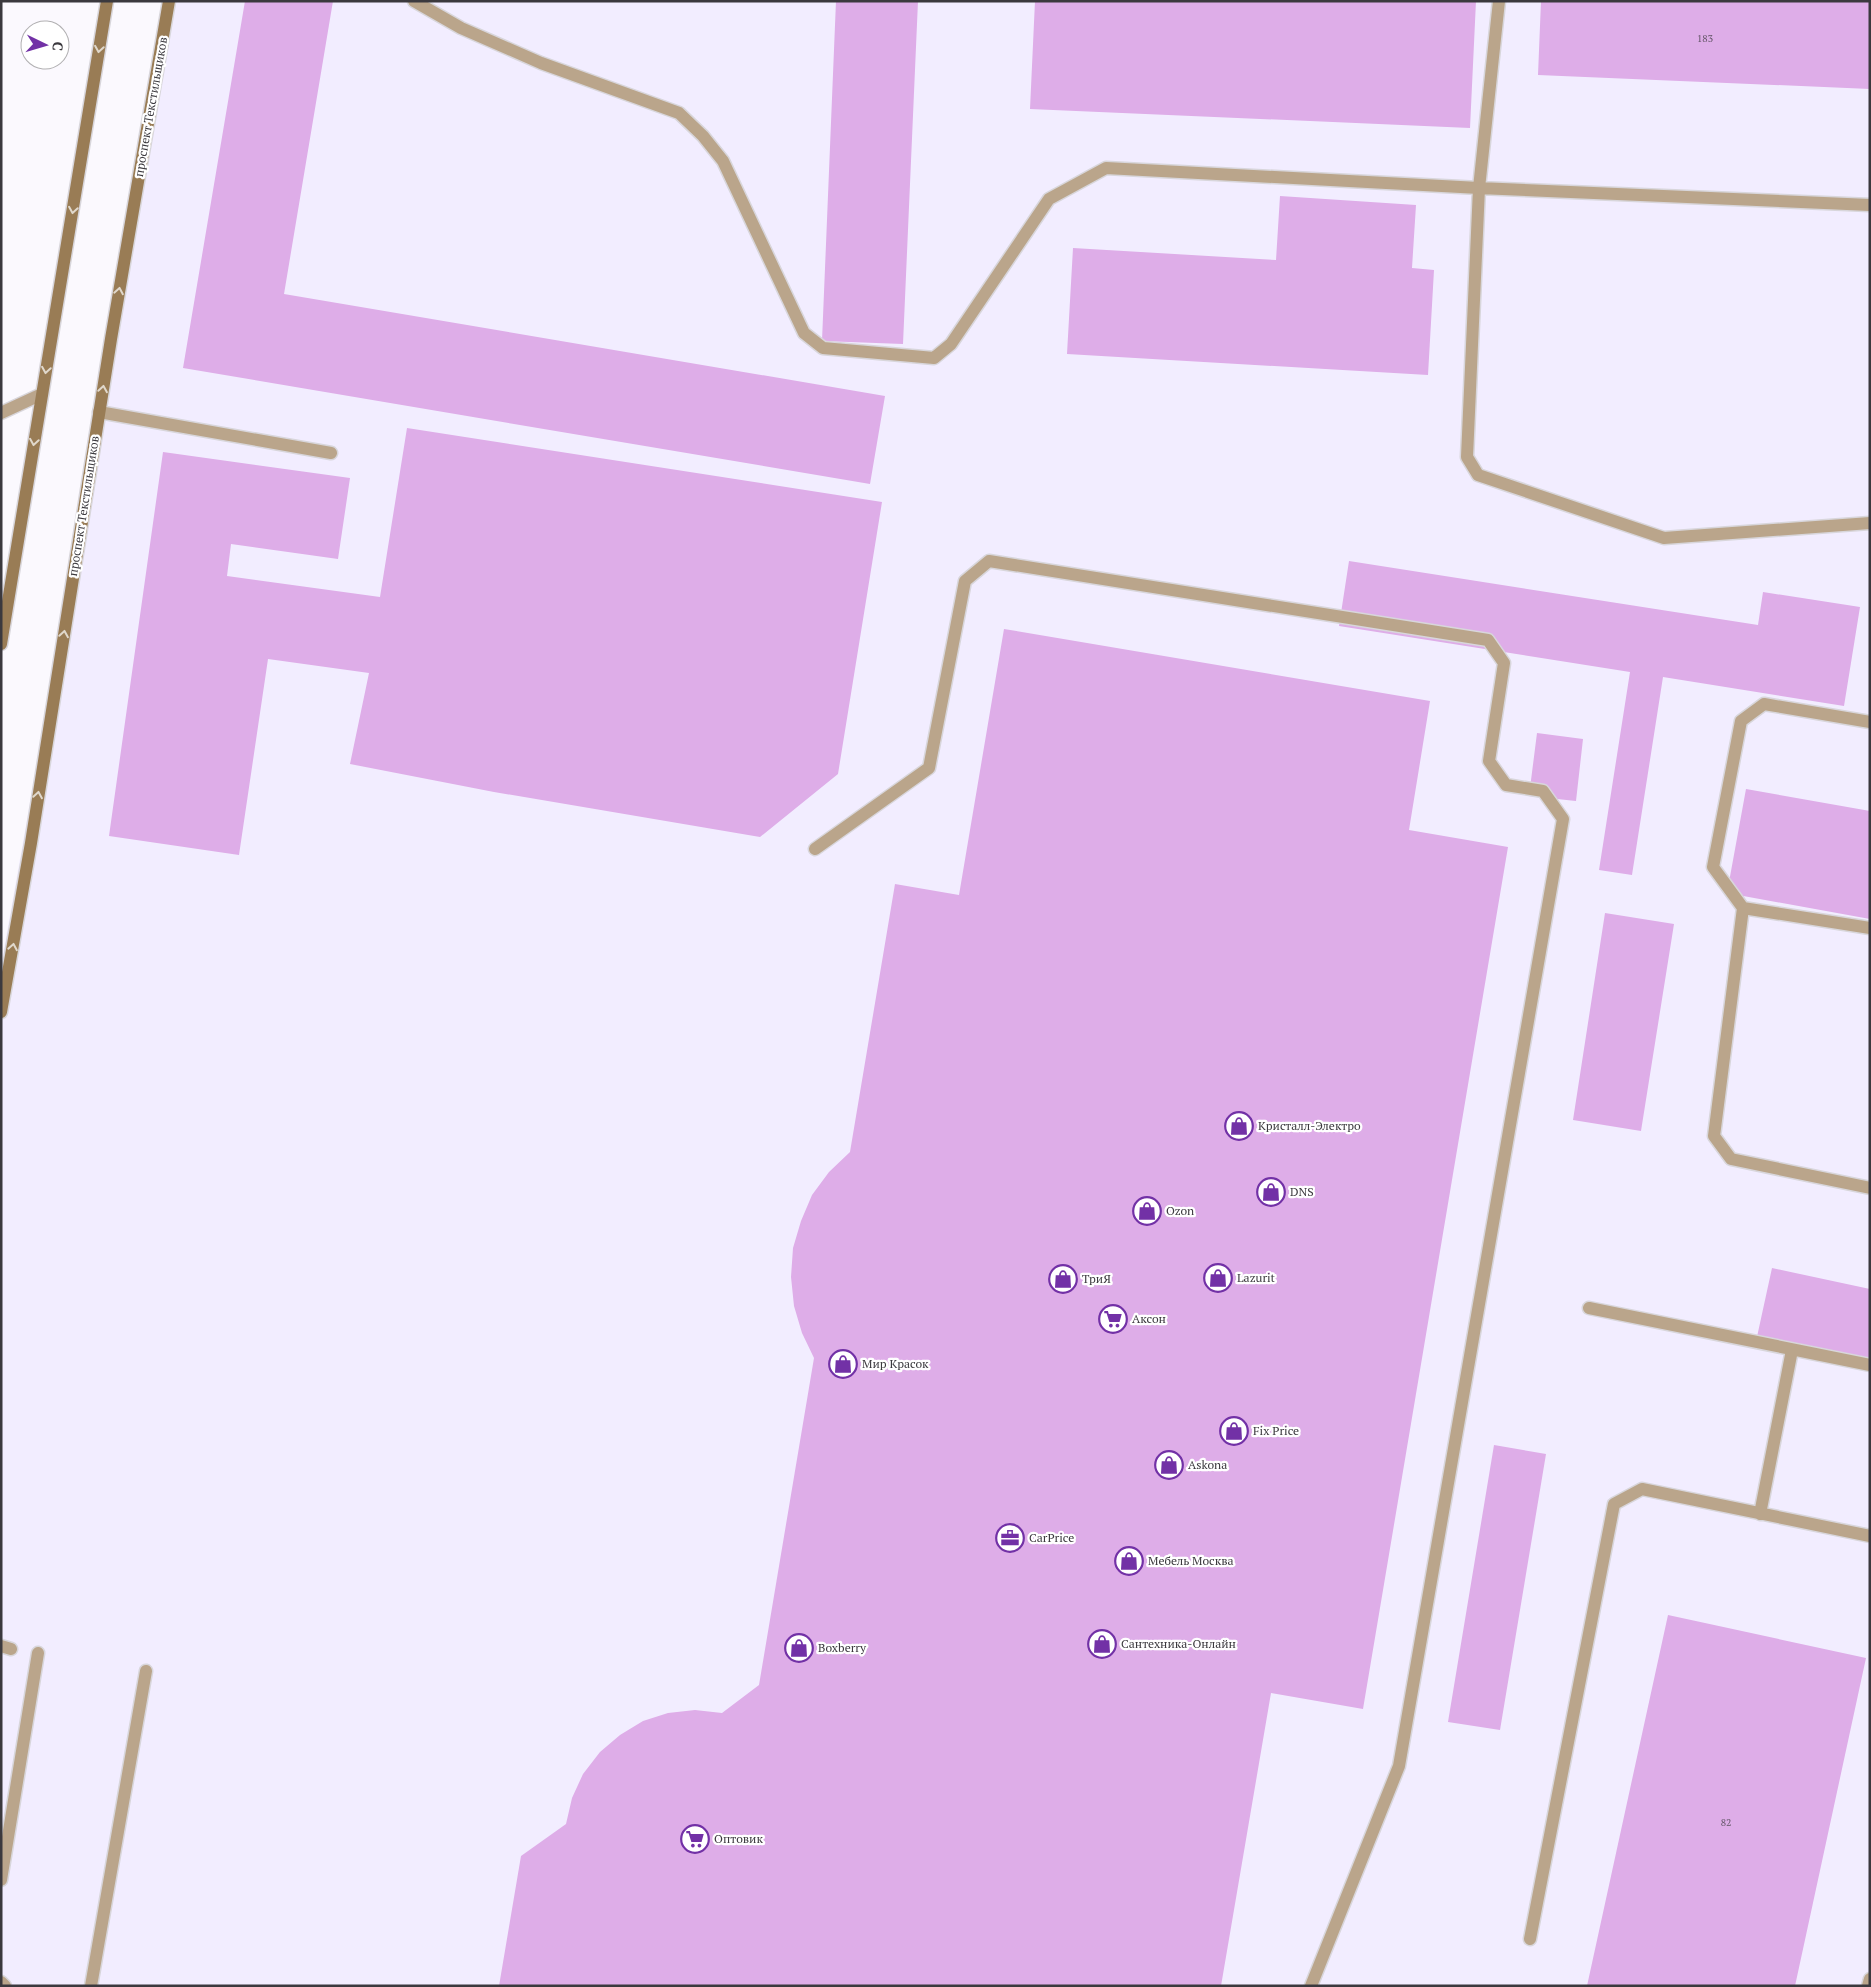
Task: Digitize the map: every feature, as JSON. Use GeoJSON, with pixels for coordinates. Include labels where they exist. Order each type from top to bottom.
{"type":"FeatureCollection","features":[{"type":"Feature","properties":{"kind":"main road"},"geometry":{"type":"LineString","coordinates":[[1,644],[107,1]]}},
{"type":"Feature","properties":{"kind":"main road","name":"проспект Текстильщиков"},"geometry":{"type":"LineString","coordinates":[[1,1012],[31,843],[99,412],[169,1]]}},
{"type":"Feature","properties":{"kind":"lane"},"geometry":{"type":"LineString","coordinates":[[414,1],[460,28],[541,63],[679,114],[703,136],[723,161],[804,333],[823,348],[934,358],[951,344],[1049,199],[1106,168],[1479,188],[1870,205]]}},
{"type":"Feature","properties":{"kind":"lane"},"geometry":{"type":"LineString","coordinates":[[1499,1],[1479,188],[1467,457],[1478,474],[1664,538],[1870,523]]}},
{"type":"Feature","properties":{"kind":"lane"},"geometry":{"type":"LineString","coordinates":[[1,413],[42,394]]}},
{"type":"Feature","properties":{"kind":"lane"},"geometry":{"type":"LineString","coordinates":[[99,412],[331,453]]}},
{"type":"Feature","properties":{"kind":"lane"},"geometry":{"type":"LineString","coordinates":[[815,849],[929,768],[964,582],[989,561],[1488,640],[1504,663],[1489,761],[1506,785],[1543,791],[1562,819],[1399,1766],[1311,1986]]}},
{"type":"Feature","properties":{"kind":"lane"},"geometry":{"type":"LineString","coordinates":[[1870,722],[1764,704],[1741,721],[1713,867],[1743,908],[1714,1136],[1731,1159],[1870,1188]]}},
{"type":"Feature","properties":{"kind":"lane"},"geometry":{"type":"LineString","coordinates":[[1743,908],[1870,928]]}},
{"type":"Feature","properties":{"kind":"lane"},"geometry":{"type":"LineString","coordinates":[[1589,1308],[1870,1365]]}},
{"type":"Feature","properties":{"kind":"lane"},"geometry":{"type":"LineString","coordinates":[[1760,1514],[1792,1350]]}},
{"type":"Feature","properties":{"kind":"lane"},"geometry":{"type":"LineString","coordinates":[[1530,1939],[1614,1504],[1642,1489],[1870,1536]]}},
{"type":"Feature","properties":{"kind":"lane"},"geometry":{"type":"LineString","coordinates":[[1,1880],[38,1653]]}},
{"type":"Feature","properties":{"kind":"lane"},"geometry":{"type":"LineString","coordinates":[[91,1986],[146,1671]]}},
{"type":"Feature","properties":{"kind":"lane"},"geometry":{"type":"LineString","coordinates":[[1868,1986],[1870,1979]]}},
{"type":"Feature","properties":{"kind":"lane"},"geometry":{"type":"LineString","coordinates":[[1,1982],[5,1986]]}},
{"type":"Feature","properties":{"kind":"shaded area"},"geometry":{"type":"Polygon","coordinates":[[[173,1],[1870,1],[1870,1986],[1,1986],[1,965],[173,1]]]}},
{"type":"Feature","properties":{"kind":"building"},"geometry":{"type":"Polygon","coordinates":[[[245,1],[333,1],[284,294],[885,396],[870,484],[183,368],[245,1]]]}},
{"type":"Feature","properties":{"kind":"building"},"geometry":{"type":"Polygon","coordinates":[[[836,1],[918,1],[903,344],[822,341],[836,1]]]}},
{"type":"Feature","properties":{"kind":"building"},"geometry":{"type":"Polygon","coordinates":[[[1035,1],[1476,1],[1470,128],[1030,109],[1035,1]]]}},
{"type":"Feature","properties":{"kind":"building"},"geometry":{"type":"Polygon","coordinates":[[[1541,1],[1870,1],[1870,89],[1538,75],[1541,1]]]}},
{"type":"Feature","properties":{"kind":"building"},"geometry":{"type":"Polygon","coordinates":[[[1280,196],[1416,205],[1412,268],[1434,270],[1428,375],[1067,354],[1073,248],[1276,260],[1280,196]]]}},
{"type":"Feature","properties":{"kind":"building"},"geometry":{"type":"Polygon","coordinates":[[[407,428],[882,502],[838,774],[760,837],[494,792],[350,764],[369,673],[268,659],[239,855],[109,836],[163,452],[350,478],[338,559],[231,544],[227,576],[380,597],[407,428]]]}},
{"type":"Feature","properties":{"kind":"building"},"geometry":{"type":"Polygon","coordinates":[[[1349,561],[1758,625],[1763,592],[1860,607],[1844,706],[1663,677],[1632,875],[1599,870],[1630,672],[1339,626],[1349,561]]]}},
{"type":"Feature","properties":{"kind":"building","name":"Аксон"},"geometry":{"type":"Polygon","coordinates":[[[1004,629],[1430,701],[1409,830],[1508,847],[1363,1709],[1271,1693],[1221,1986],[499,1986],[521,1856],[566,1824],[572,1798],[583,1774],[600,1752],[620,1735],[643,1721],[668,1713],[695,1710],[722,1713],[759,1685],[814,1358],[802,1333],[794,1306],[791,1277],[793,1248],[801,1221],[812,1195],[829,1172],[850,1152],[895,884],[959,895],[1004,629]]]}},
{"type":"Feature","properties":{"kind":"building"},"geometry":{"type":"Polygon","coordinates":[[[1537,733],[1583,739],[1576,801],[1529,796],[1537,733]]]}},
{"type":"Feature","properties":{"kind":"building"},"geometry":{"type":"Polygon","coordinates":[[[1746,789],[1870,811],[1870,919],[1727,893],[1746,789]]]}},
{"type":"Feature","properties":{"kind":"building"},"geometry":{"type":"Polygon","coordinates":[[[1605,913],[1674,924],[1641,1131],[1573,1120],[1605,913]]]}},
{"type":"Feature","properties":{"kind":"building"},"geometry":{"type":"Polygon","coordinates":[[[1772,1268],[1870,1289],[1870,1370],[1755,1346],[1772,1268]]]}},
{"type":"Feature","properties":{"kind":"building"},"geometry":{"type":"Polygon","coordinates":[[[1494,1445],[1546,1454],[1500,1730],[1448,1722],[1494,1445]]]}},
{"type":"Feature","properties":{"kind":"building"},"geometry":{"type":"Polygon","coordinates":[[[1668,1615],[1866,1658],[1795,1986],[1587,1986],[1668,1615]]]}},
{"type":"Feature","properties":{"kind":"place","name":"Кристалл-Электро"},"geometry":{"type":"Point","coordinates":[1239,1126]}},
{"type":"Feature","properties":{"kind":"place","name":"DNS"},"geometry":{"type":"Point","coordinates":[1271,1192]}},
{"type":"Feature","properties":{"kind":"place","name":"Ozon"},"geometry":{"type":"Point","coordinates":[1147,1211]}},
{"type":"Feature","properties":{"kind":"place","name":"Lazurit"},"geometry":{"type":"Point","coordinates":[1218,1278]}},
{"type":"Feature","properties":{"kind":"place","name":"ТриЯ"},"geometry":{"type":"Point","coordinates":[1063,1279]}},
{"type":"Feature","properties":{"kind":"place","name":"Аксон"},"geometry":{"type":"Point","coordinates":[1113,1319]}},
{"type":"Feature","properties":{"kind":"place","name":"Мир Красок"},"geometry":{"type":"Point","coordinates":[843,1364]}},
{"type":"Feature","properties":{"kind":"place","name":"Fix Price"},"geometry":{"type":"Point","coordinates":[1234,1431]}},
{"type":"Feature","properties":{"kind":"place","name":"Askona"},"geometry":{"type":"Point","coordinates":[1169,1465]}},
{"type":"Feature","properties":{"kind":"place","name":"CarPrice"},"geometry":{"type":"Point","coordinates":[1010,1538]}},
{"type":"Feature","properties":{"kind":"place","name":"Мебель Москва"},"geometry":{"type":"Point","coordinates":[1129,1561]}},
{"type":"Feature","properties":{"kind":"place","name":"Сантехника-Онлайн"},"geometry":{"type":"Point","coordinates":[1102,1644]}},
{"type":"Feature","properties":{"kind":"place","name":"Boxberry"},"geometry":{"type":"Point","coordinates":[799,1648]}},
{"type":"Feature","properties":{"kind":"place","name":"Оптовик"},"geometry":{"type":"Point","coordinates":[695,1839]}}]}
